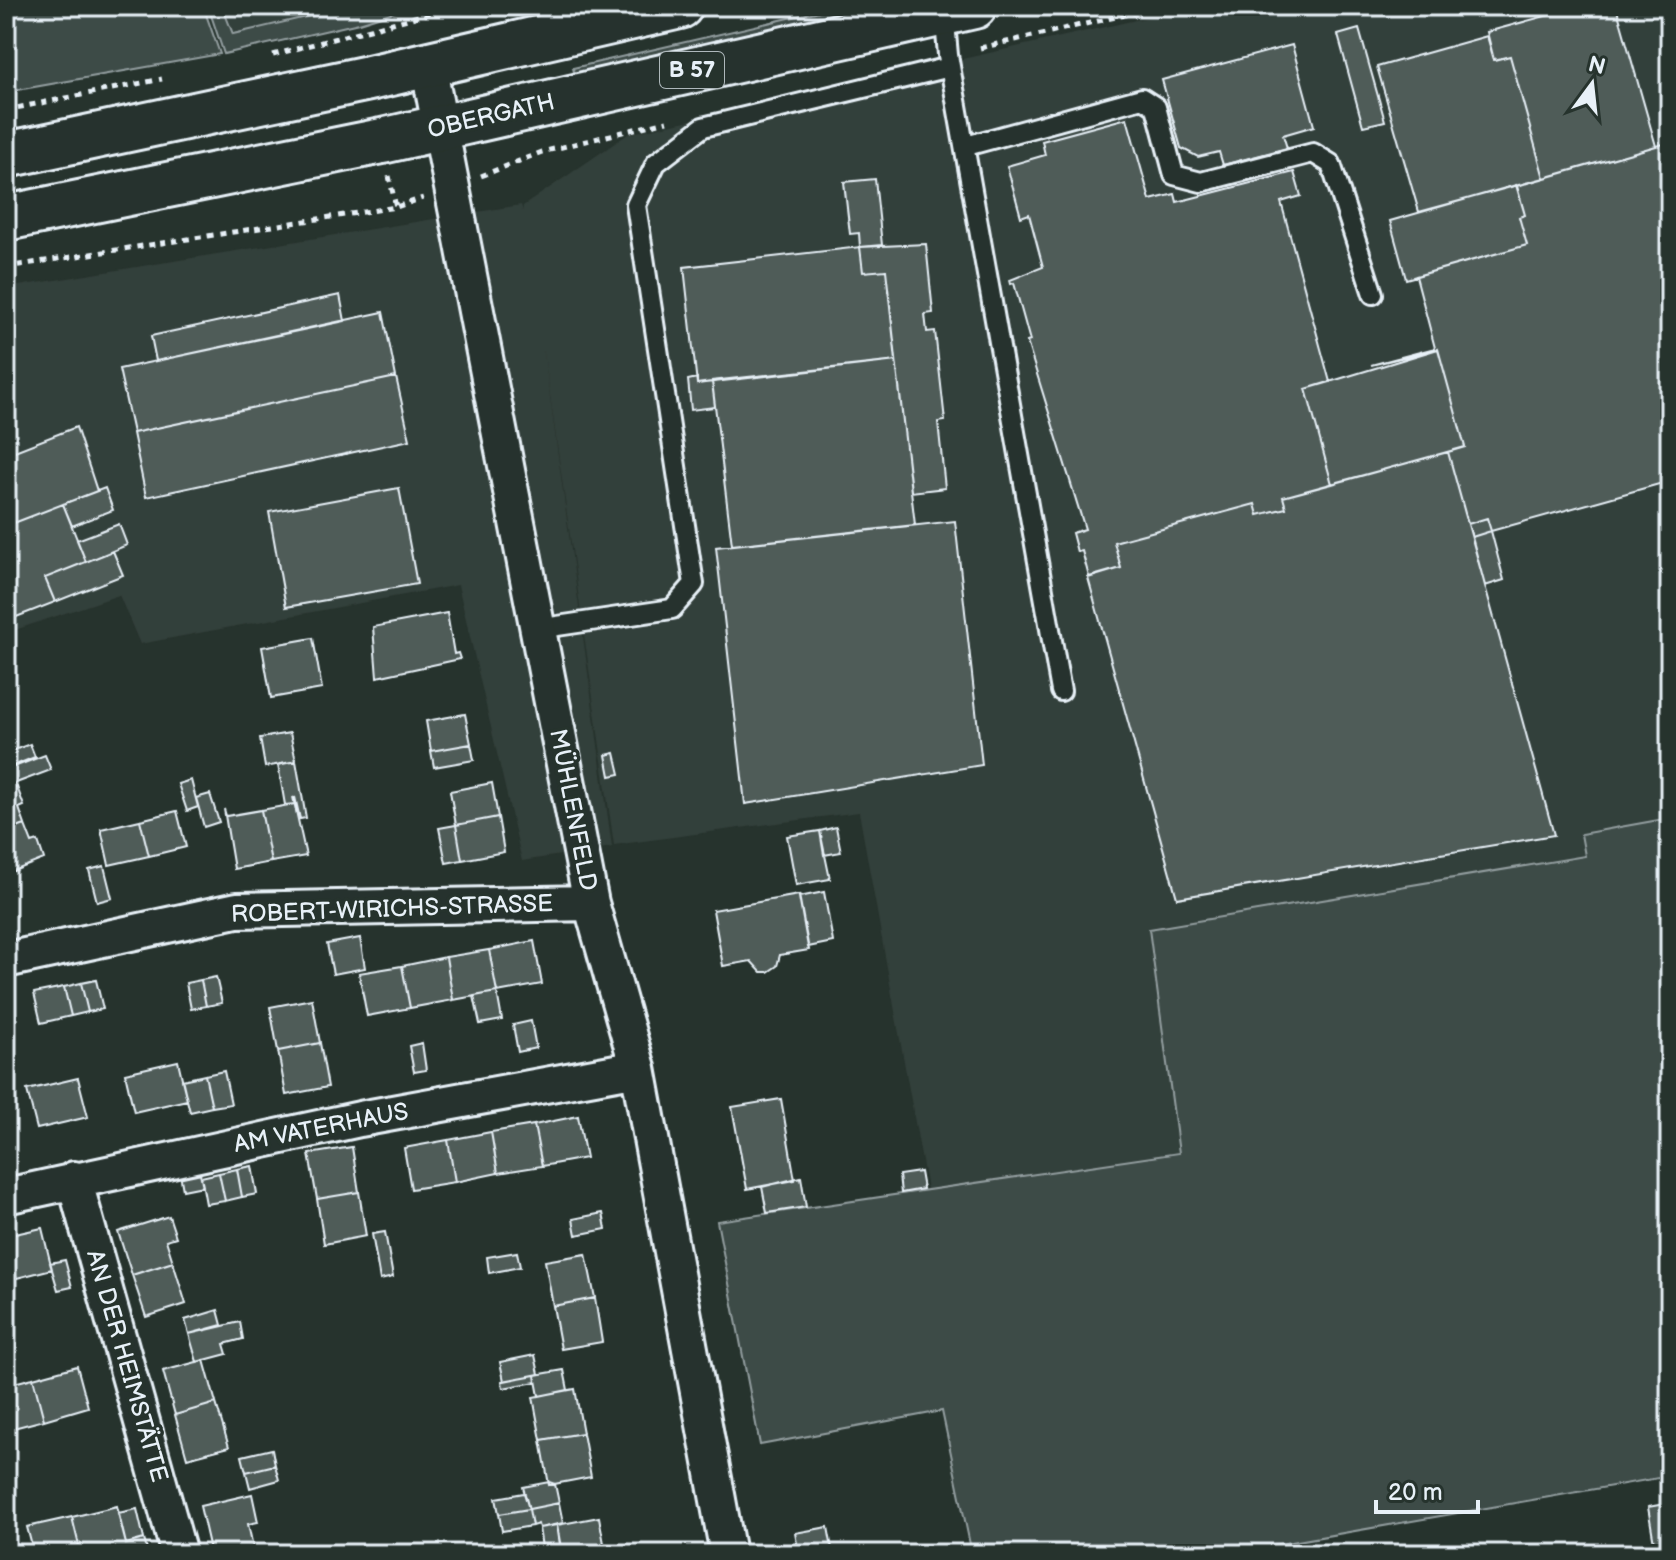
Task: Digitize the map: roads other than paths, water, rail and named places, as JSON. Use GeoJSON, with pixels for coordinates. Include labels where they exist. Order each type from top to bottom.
{"type":"FeatureCollection","features":[{"type":"Feature","properties":{"kind":"main road"},"geometry":{"type":"LineString","coordinates":[[6,155],[680,6]]}},
{"type":"Feature","properties":{"kind":"main road","name":"OBERGATH"},"geometry":{"type":"LineString","coordinates":[[6,218],[440,128],[954,8]]}},
{"type":"Feature","properties":{"kind":"street","name":"MÜHLENFELD"},"geometry":{"type":"LineString","coordinates":[[428,64],[591,903],[638,1068],[728,1554]]}},
{"type":"Feature","properties":{"kind":"street","name":"ROBERT-WIRICHS-STRASSE"},"geometry":{"type":"LineString","coordinates":[[6,960],[237,910],[591,903]]}},
{"type":"Feature","properties":{"kind":"street","name":"AM VATERHAUS"},"geometry":{"type":"LineString","coordinates":[[6,1196],[360,1119],[638,1068]]}},
{"type":"Feature","properties":{"kind":"street","name":"AN DER HEIMSTÄTTE"},"geometry":{"type":"LineString","coordinates":[[74,1179],[179,1554]]}},
{"type":"Feature","properties":{"kind":"lane"},"geometry":{"type":"LineString","coordinates":[[954,8],[950,67],[1061,691]]}},
{"type":"Feature","properties":{"kind":"lane"},"geometry":{"type":"LineString","coordinates":[[537,629],[672,609],[694,584],[636,205],[656,163],[703,127],[950,67]]}},
{"type":"Feature","properties":{"kind":"lane"},"geometry":{"type":"LineString","coordinates":[[966,146],[1142,98],[1156,107],[1174,175],[1201,182],[1313,153],[1331,164],[1373,294]]}}]}
